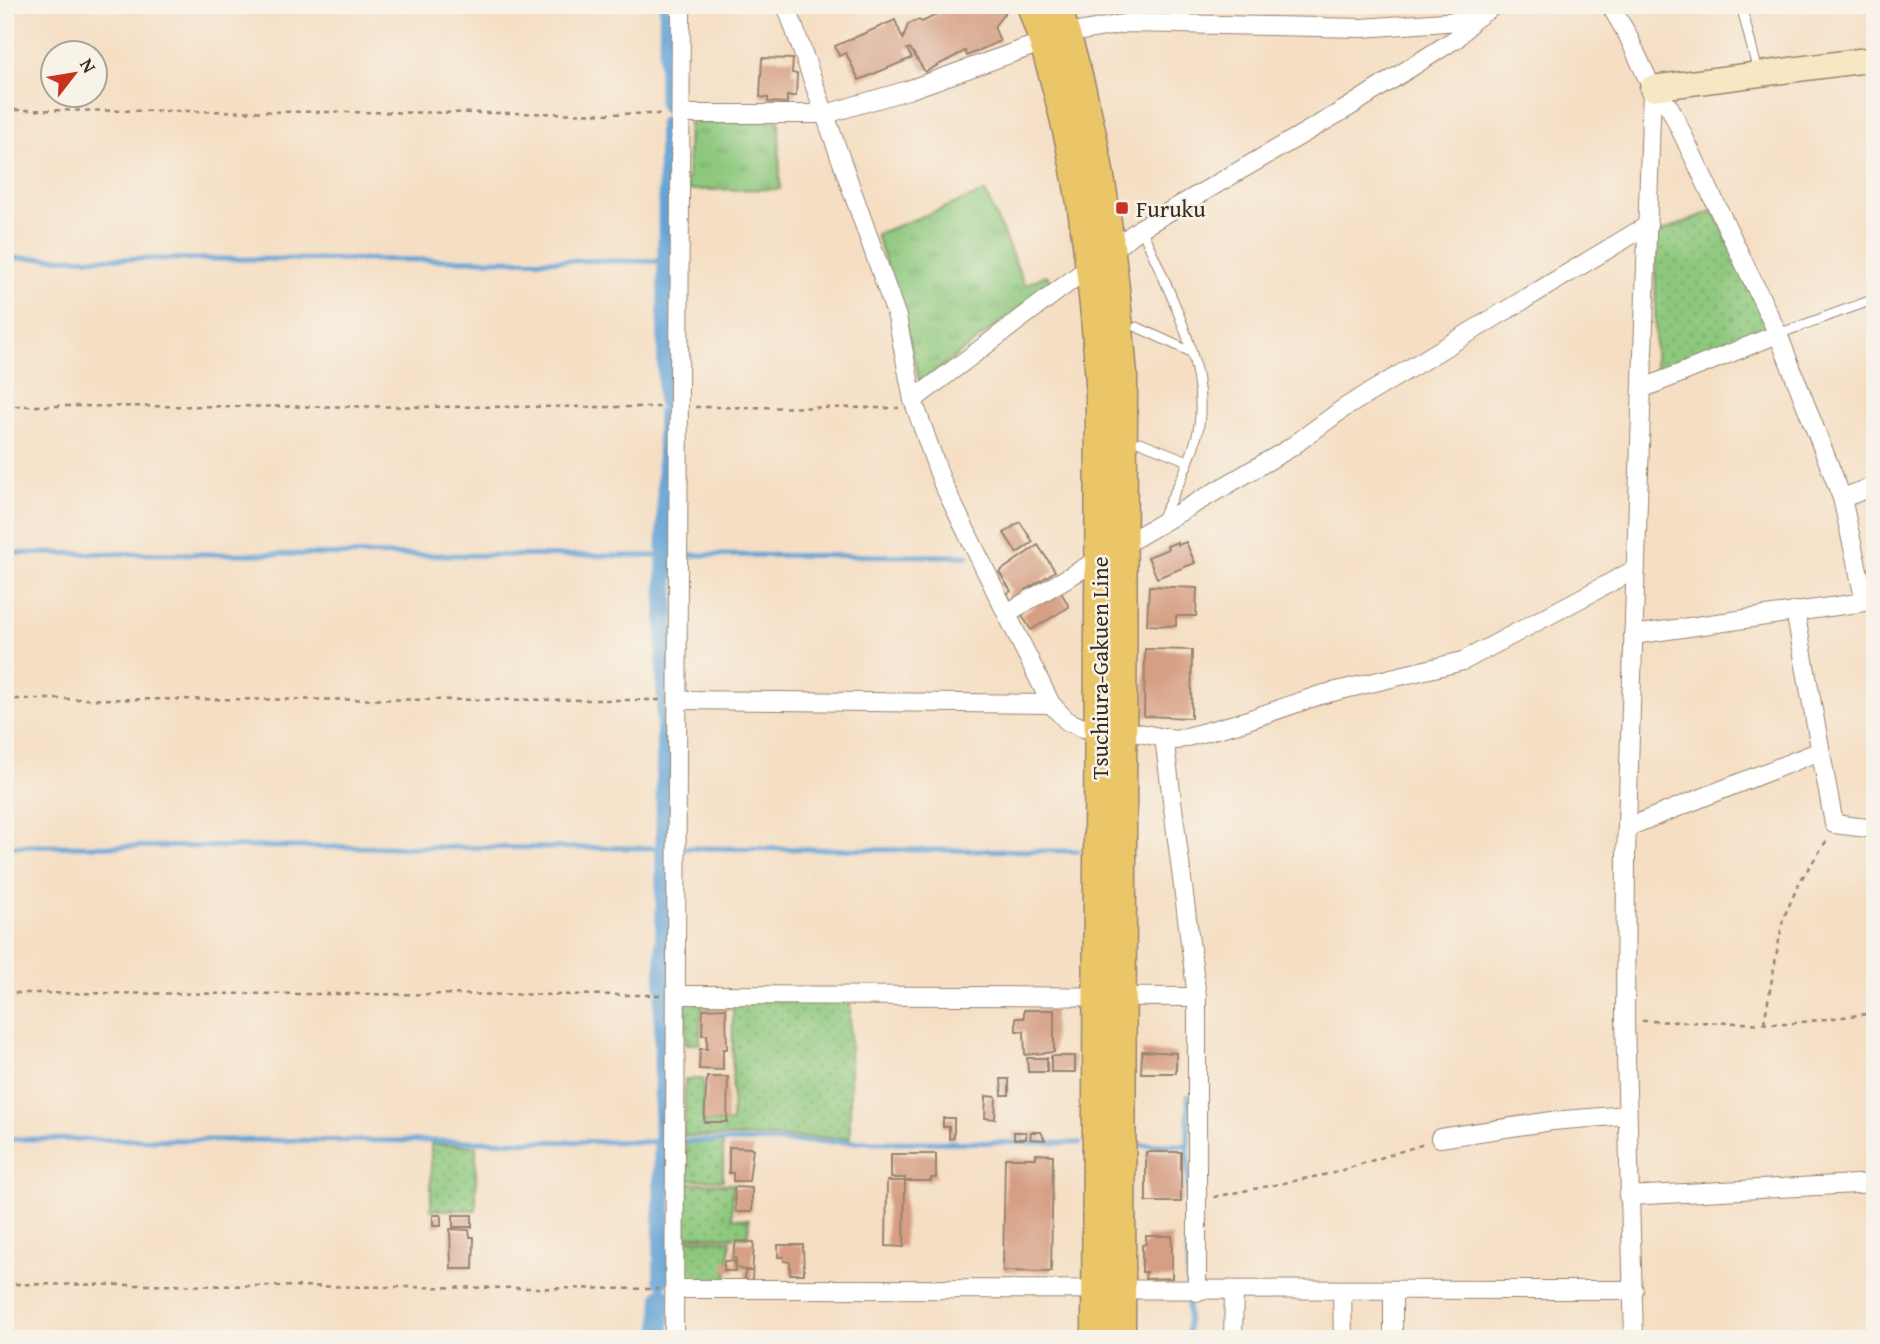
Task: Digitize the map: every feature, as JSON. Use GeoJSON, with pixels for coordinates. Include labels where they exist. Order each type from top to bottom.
{"type":"FeatureCollection","features":[{"type":"Feature","properties":{"kind":"main road","name":"Tsuchiura-Gakuen Line"},"geometry":{"type":"LineString","coordinates":[[1031,5],[1055,38],[1098,165],[1113,248],[1123,376],[1125,546],[1111,729],[1108,1290],[1096,1339]]}},
{"type":"Feature","properties":{"kind":"main road","name":"Tsuchiura-Gakuen Line"},"geometry":{"type":"LineString","coordinates":[[1056,5],[1055,38],[1091,265],[1100,382],[1100,559],[1111,729]]}},
{"type":"Feature","properties":{"kind":"main road","name":"Tsuchiura-Gakuen Line"},"geometry":{"type":"LineString","coordinates":[[1108,1290],[1121,1339]]}},
{"type":"Feature","properties":{"kind":"street"},"geometry":{"type":"LineString","coordinates":[[674,1339],[681,5]]}},
{"type":"Feature","properties":{"kind":"street"},"geometry":{"type":"LineString","coordinates":[[786,5],[897,317],[913,400],[942,482],[1051,704],[1067,721],[1083,728],[1111,729],[1176,740],[1242,722],[1320,695],[1463,661],[1634,570]]}},
{"type":"Feature","properties":{"kind":"street"},"geometry":{"type":"LineString","coordinates":[[913,400],[1141,228],[1349,107],[1457,38],[1473,20],[1495,5]]}},
{"type":"Feature","properties":{"kind":"street"},"geometry":{"type":"LineString","coordinates":[[1610,5],[1627,34],[1651,88],[1670,108],[1778,334],[1842,498],[1865,602],[1633,635]]}},
{"type":"Feature","properties":{"kind":"street"},"geometry":{"type":"LineString","coordinates":[[681,114],[826,114],[908,90],[1055,38],[1128,23],[1362,28],[1473,20]]}},
{"type":"Feature","properties":{"kind":"street"},"geometry":{"type":"LineString","coordinates":[[1651,88],[1875,59]]}},
{"type":"Feature","properties":{"kind":"street"},"geometry":{"type":"LineString","coordinates":[[1633,1339],[1634,1290],[1628,1196],[1625,1020],[1634,570],[1644,388],[1651,88]]}},
{"type":"Feature","properties":{"kind":"street"},"geometry":{"type":"LineString","coordinates":[[1007,613],[1290,448],[1344,408],[1648,225]]}},
{"type":"Feature","properties":{"kind":"street"},"geometry":{"type":"LineString","coordinates":[[1644,388],[1778,334]]}},
{"type":"Feature","properties":{"kind":"street"},"geometry":{"type":"LineString","coordinates":[[1842,498],[1875,486]]}},
{"type":"Feature","properties":{"kind":"street"},"geometry":{"type":"LineString","coordinates":[[1795,611],[1834,824],[1875,829]]}},
{"type":"Feature","properties":{"kind":"street"},"geometry":{"type":"LineString","coordinates":[[678,700],[1051,704]]}},
{"type":"Feature","properties":{"kind":"street"},"geometry":{"type":"LineString","coordinates":[[1164,737],[1197,997],[1197,1292]]}},
{"type":"Feature","properties":{"kind":"street"},"geometry":{"type":"LineString","coordinates":[[1628,827],[1820,751]]}},
{"type":"Feature","properties":{"kind":"street"},"geometry":{"type":"LineString","coordinates":[[676,995],[1197,997]]}},
{"type":"Feature","properties":{"kind":"street"},"geometry":{"type":"LineString","coordinates":[[1440,1138],[1552,1121],[1627,1115]]}},
{"type":"Feature","properties":{"kind":"street"},"geometry":{"type":"LineString","coordinates":[[1628,1196],[1875,1182]]}},
{"type":"Feature","properties":{"kind":"street"},"geometry":{"type":"LineString","coordinates":[[675,1289],[1197,1292],[1634,1290]]}},
{"type":"Feature","properties":{"kind":"street"},"geometry":{"type":"LineString","coordinates":[[1342,1291],[1343,1339]]}},
{"type":"Feature","properties":{"kind":"street"},"geometry":{"type":"LineString","coordinates":[[1393,1291],[1393,1339]]}},
{"type":"Feature","properties":{"kind":"street"},"geometry":{"type":"LineString","coordinates":[[1233,1339],[1234,1292]]}},
{"type":"Feature","properties":{"kind":"lane"},"geometry":{"type":"LineString","coordinates":[[1741,5],[1758,74]]}},
{"type":"Feature","properties":{"kind":"lane"},"geometry":{"type":"LineString","coordinates":[[1141,228],[1191,352],[1199,412],[1198,433],[1188,461],[1158,526]]}},
{"type":"Feature","properties":{"kind":"lane"},"geometry":{"type":"LineString","coordinates":[[1778,334],[1875,299]]}},
{"type":"Feature","properties":{"kind":"lane"},"geometry":{"type":"LineString","coordinates":[[1137,327],[1191,352]]}},
{"type":"Feature","properties":{"kind":"lane"},"geometry":{"type":"LineString","coordinates":[[1140,442],[1188,461]]}},
{"type":"Feature","properties":{"kind":"path"},"geometry":{"type":"LineString","coordinates":[[5,110],[681,114]]}},
{"type":"Feature","properties":{"kind":"path"},"geometry":{"type":"LineString","coordinates":[[5,406],[904,408],[913,400]]}},
{"type":"Feature","properties":{"kind":"path"},"geometry":{"type":"LineString","coordinates":[[5,699],[678,700]]}},
{"type":"Feature","properties":{"kind":"path"},"geometry":{"type":"LineString","coordinates":[[1763,1024],[1783,919],[1800,881],[1827,841],[1834,824]]}},
{"type":"Feature","properties":{"kind":"path"},"geometry":{"type":"LineString","coordinates":[[5,993],[676,995]]}},
{"type":"Feature","properties":{"kind":"path"},"geometry":{"type":"LineString","coordinates":[[1625,1020],[1763,1024],[1875,1013]]}},
{"type":"Feature","properties":{"kind":"path"},"geometry":{"type":"LineString","coordinates":[[1197,1200],[1333,1173],[1399,1154],[1440,1138]]}},
{"type":"Feature","properties":{"kind":"path"},"geometry":{"type":"LineString","coordinates":[[5,1284],[675,1289]]}},
{"type":"Feature","properties":{"kind":"green space"},"geometry":{"type":"Polygon","coordinates":[[[779,121],[780,189],[687,190],[689,123],[779,121]]]}},
{"type":"Feature","properties":{"kind":"green space"},"geometry":{"type":"Polygon","coordinates":[[[985,192],[1025,285],[1046,275],[1053,283],[920,383],[903,316],[876,234],[985,192]]]}},
{"type":"Feature","properties":{"kind":"green space"},"geometry":{"type":"Polygon","coordinates":[[[1714,210],[1770,330],[1655,375],[1656,234],[1714,210]]]}},
{"type":"Feature","properties":{"kind":"green space"},"geometry":{"type":"Polygon","coordinates":[[[686,1000],[850,1001],[850,1138],[684,1136],[685,1079],[703,1079],[703,1122],[732,1122],[733,1008],[701,1007],[700,1044],[686,1044],[686,1000]]]}},
{"type":"Feature","properties":{"kind":"green space"},"geometry":{"type":"Polygon","coordinates":[[[686,1142],[723,1143],[723,1180],[685,1179],[686,1142]]]}},
{"type":"Feature","properties":{"kind":"green space"},"geometry":{"type":"Polygon","coordinates":[[[431,1144],[476,1146],[476,1210],[431,1210],[431,1144]]]}},
{"type":"Feature","properties":{"kind":"green space"},"geometry":{"type":"Polygon","coordinates":[[[685,1183],[733,1184],[732,1218],[749,1219],[748,1237],[684,1236],[685,1183]]]}},
{"type":"Feature","properties":{"kind":"green space"},"geometry":{"type":"Polygon","coordinates":[[[683,1239],[731,1240],[727,1283],[682,1282],[683,1239]]]}},
{"type":"Feature","properties":{"kind":"building"},"geometry":{"type":"Polygon","coordinates":[[[941,5],[1002,5],[1005,12],[994,27],[1000,41],[967,56],[965,51],[925,72],[910,48],[907,49],[912,58],[859,80],[846,53],[839,56],[835,46],[895,20],[903,39],[908,24],[918,20],[922,22],[947,10],[941,5]]]}},
{"type":"Feature","properties":{"kind":"building"},"geometry":{"type":"Polygon","coordinates":[[[1136,5],[1173,5],[1172,10],[1136,12],[1136,5]]]}},
{"type":"Feature","properties":{"kind":"building"},"geometry":{"type":"Polygon","coordinates":[[[762,58],[793,59],[792,73],[797,74],[796,96],[787,96],[787,103],[768,102],[768,98],[760,97],[762,58]]]}},
{"type":"Feature","properties":{"kind":"building"},"geometry":{"type":"Polygon","coordinates":[[[1020,522],[1033,542],[1017,553],[1004,533],[1020,522]]]}},
{"type":"Feature","properties":{"kind":"building"},"geometry":{"type":"Polygon","coordinates":[[[1177,542],[1178,545],[1186,542],[1195,563],[1157,578],[1148,557],[1177,542]]]}},
{"type":"Feature","properties":{"kind":"building"},"geometry":{"type":"Polygon","coordinates":[[[1038,545],[1055,571],[1026,590],[1027,594],[1013,604],[1007,594],[1011,591],[999,572],[1038,545]]]}},
{"type":"Feature","properties":{"kind":"building"},"geometry":{"type":"Polygon","coordinates":[[[1149,586],[1197,588],[1196,616],[1176,616],[1176,626],[1147,625],[1149,586]]]}},
{"type":"Feature","properties":{"kind":"building"},"geometry":{"type":"Polygon","coordinates":[[[1060,590],[1069,607],[1031,630],[1021,614],[1060,590]]]}},
{"type":"Feature","properties":{"kind":"building"},"geometry":{"type":"Polygon","coordinates":[[[1145,649],[1192,650],[1191,718],[1144,716],[1145,649]]]}},
{"type":"Feature","properties":{"kind":"building"},"geometry":{"type":"Polygon","coordinates":[[[726,1008],[727,1049],[723,1049],[723,1070],[699,1069],[700,1049],[707,1049],[707,1035],[702,1035],[703,1009],[726,1008]]]}},
{"type":"Feature","properties":{"kind":"building"},"geometry":{"type":"Polygon","coordinates":[[[1024,1010],[1054,1010],[1054,1052],[1025,1055],[1024,1031],[1016,1031],[1016,1018],[1024,1018],[1024,1010]]]}},
{"type":"Feature","properties":{"kind":"building"},"geometry":{"type":"Polygon","coordinates":[[[1142,1051],[1176,1053],[1176,1073],[1141,1073],[1142,1051]]]}},
{"type":"Feature","properties":{"kind":"building"},"geometry":{"type":"Polygon","coordinates":[[[1051,1056],[1075,1056],[1075,1072],[1051,1072],[1051,1056]]]}},
{"type":"Feature","properties":{"kind":"building"},"geometry":{"type":"Polygon","coordinates":[[[1027,1058],[1047,1058],[1047,1072],[1028,1072],[1027,1058]]]}},
{"type":"Feature","properties":{"kind":"building"},"geometry":{"type":"Polygon","coordinates":[[[707,1077],[728,1077],[727,1122],[704,1122],[707,1077]]]}},
{"type":"Feature","properties":{"kind":"building"},"geometry":{"type":"Polygon","coordinates":[[[1001,1079],[1009,1079],[1009,1095],[1002,1095],[1001,1079]]]}},
{"type":"Feature","properties":{"kind":"building"},"geometry":{"type":"Polygon","coordinates":[[[986,1096],[996,1097],[995,1119],[985,1118],[986,1096]]]}},
{"type":"Feature","properties":{"kind":"building"},"geometry":{"type":"Polygon","coordinates":[[[943,1118],[954,1118],[954,1138],[949,1139],[949,1127],[943,1127],[943,1118]]]}},
{"type":"Feature","properties":{"kind":"building"},"geometry":{"type":"Polygon","coordinates":[[[1014,1132],[1026,1132],[1026,1139],[1014,1139],[1014,1132]]]}},
{"type":"Feature","properties":{"kind":"building"},"geometry":{"type":"Polygon","coordinates":[[[1031,1132],[1041,1132],[1045,1140],[1030,1139],[1031,1132]]]}},
{"type":"Feature","properties":{"kind":"building"},"geometry":{"type":"Polygon","coordinates":[[[729,1147],[753,1148],[749,1181],[733,1181],[733,1173],[729,1173],[729,1147]]]}},
{"type":"Feature","properties":{"kind":"building"},"geometry":{"type":"Polygon","coordinates":[[[1146,1152],[1181,1152],[1181,1202],[1146,1202],[1146,1152]]]}},
{"type":"Feature","properties":{"kind":"building"},"geometry":{"type":"Polygon","coordinates":[[[891,1154],[936,1154],[936,1178],[931,1178],[931,1181],[905,1181],[905,1178],[891,1178],[891,1154]]]}},
{"type":"Feature","properties":{"kind":"building"},"geometry":{"type":"Polygon","coordinates":[[[1036,1154],[1053,1155],[1051,1272],[1003,1271],[1005,1158],[1036,1158],[1036,1154]]]}},
{"type":"Feature","properties":{"kind":"building"},"geometry":{"type":"Polygon","coordinates":[[[887,1181],[905,1181],[904,1247],[886,1246],[887,1181]]]}},
{"type":"Feature","properties":{"kind":"building"},"geometry":{"type":"Polygon","coordinates":[[[734,1187],[752,1188],[752,1212],[736,1212],[734,1187]]]}},
{"type":"Feature","properties":{"kind":"building"},"geometry":{"type":"Polygon","coordinates":[[[433,1215],[441,1215],[441,1226],[433,1226],[433,1215]]]}},
{"type":"Feature","properties":{"kind":"building"},"geometry":{"type":"Polygon","coordinates":[[[453,1215],[472,1215],[472,1227],[453,1227],[453,1215]]]}},
{"type":"Feature","properties":{"kind":"building"},"geometry":{"type":"Polygon","coordinates":[[[450,1229],[469,1230],[470,1237],[474,1237],[473,1269],[451,1269],[450,1229]]]}},
{"type":"Feature","properties":{"kind":"building"},"geometry":{"type":"Polygon","coordinates":[[[1146,1236],[1172,1236],[1172,1278],[1145,1279],[1146,1272],[1142,1272],[1142,1245],[1146,1244],[1146,1236]]]}},
{"type":"Feature","properties":{"kind":"building"},"geometry":{"type":"Polygon","coordinates":[[[736,1241],[754,1242],[752,1280],[745,1280],[745,1271],[752,1271],[736,1266],[736,1258],[733,1258],[736,1241]]]}},
{"type":"Feature","properties":{"kind":"building"},"geometry":{"type":"Polygon","coordinates":[[[778,1245],[803,1245],[804,1274],[790,1274],[790,1262],[784,1261],[784,1257],[778,1257],[778,1245]]]}},
{"type":"Feature","properties":{"kind":"building"},"geometry":{"type":"Polygon","coordinates":[[[724,1261],[734,1261],[735,1271],[724,1271],[724,1261]]]}},
{"type":"Feature","properties":{"kind":"waterway"},"geometry":{"type":"LineString","coordinates":[[667,103],[668,5]]}},
{"type":"Feature","properties":{"kind":"waterway"},"geometry":{"type":"LineString","coordinates":[[666,402],[667,125]]}},
{"type":"Feature","properties":{"kind":"waterway"},"geometry":{"type":"LineString","coordinates":[[5,258],[667,261]]}},
{"type":"Feature","properties":{"kind":"waterway"},"geometry":{"type":"LineString","coordinates":[[665,694],[666,414]]}},
{"type":"Feature","properties":{"kind":"waterway"},"geometry":{"type":"LineString","coordinates":[[5,553],[666,556]]}},
{"type":"Feature","properties":{"kind":"waterway"},"geometry":{"type":"LineString","coordinates":[[687,555],[968,556]]}},
{"type":"Feature","properties":{"kind":"waterway"},"geometry":{"type":"LineString","coordinates":[[664,988],[665,708]]}},
{"type":"Feature","properties":{"kind":"waterway"},"geometry":{"type":"LineString","coordinates":[[5,846],[665,848]]}},
{"type":"Feature","properties":{"kind":"waterway"},"geometry":{"type":"LineString","coordinates":[[686,848],[1078,851]]}},
{"type":"Feature","properties":{"kind":"waterway"},"geometry":{"type":"LineString","coordinates":[[662,1279],[663,999]]}},
{"type":"Feature","properties":{"kind":"waterway"},"geometry":{"type":"LineString","coordinates":[[1188,1096],[1188,1285]]}},
{"type":"Feature","properties":{"kind":"waterway"},"geometry":{"type":"LineString","coordinates":[[5,1139],[664,1142]]}},
{"type":"Feature","properties":{"kind":"waterway"},"geometry":{"type":"LineString","coordinates":[[684,1141],[1080,1143]]}},
{"type":"Feature","properties":{"kind":"waterway"},"geometry":{"type":"LineString","coordinates":[[1140,1145],[1187,1145]]}},
{"type":"Feature","properties":{"kind":"waterway"},"geometry":{"type":"LineString","coordinates":[[661,1339],[662,1296]]}},
{"type":"Feature","properties":{"kind":"waterway"},"geometry":{"type":"LineString","coordinates":[[1188,1298],[1188,1339]]}},
{"type":"Feature","properties":{"kind":"place","name":"Furuku"},"geometry":{"type":"Point","coordinates":[1122,208]}}]}
